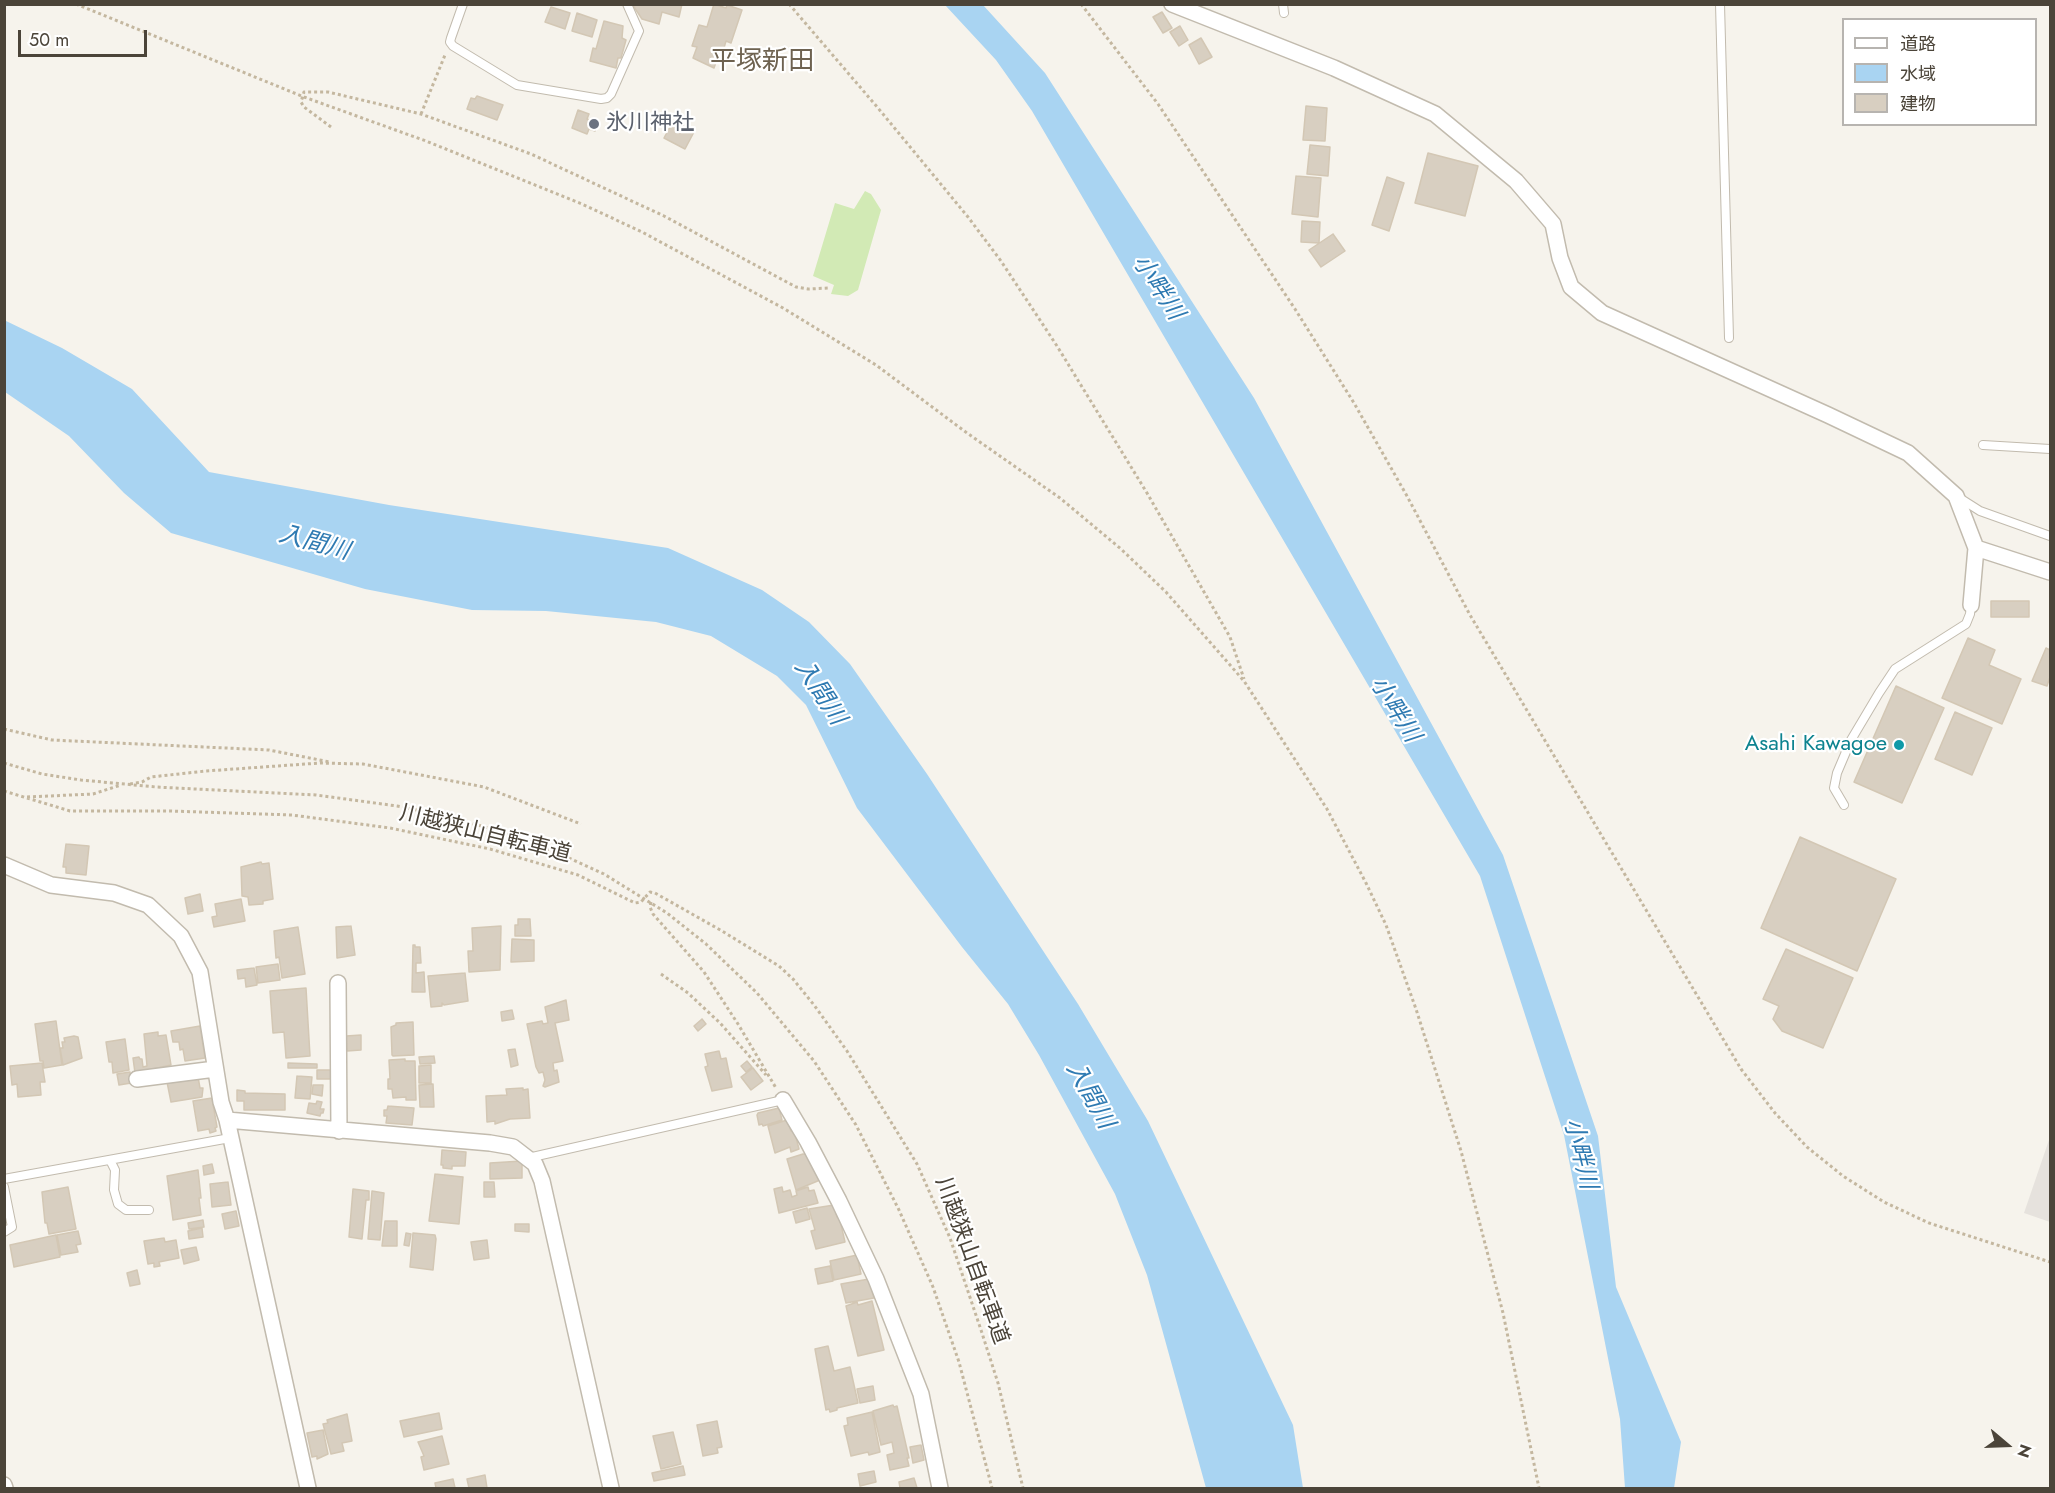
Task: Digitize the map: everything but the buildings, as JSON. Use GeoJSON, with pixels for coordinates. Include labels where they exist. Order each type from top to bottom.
{"type":"FeatureCollection","features":[{"type":"Feature","properties":{"kind":"street"},"geometry":{"type":"LineString","coordinates":[[1173,4],[1334,68],[1435,114],[1516,181],[1553,225],[1560,258],[1571,286],[1602,313],[1908,453],[1956,496],[1976,548],[1971,605]]}},
{"type":"Feature","properties":{"kind":"street"},"geometry":{"type":"LineString","coordinates":[[1976,548],[2050,572]]}},
{"type":"Feature","properties":{"kind":"street"},"geometry":{"type":"LineString","coordinates":[[4,865],[51,885],[114,892],[148,905],[181,936],[200,972],[221,1102],[227,1120],[308,1488]]}},
{"type":"Feature","properties":{"kind":"street"},"geometry":{"type":"LineString","coordinates":[[338,983],[339,1131]]}},
{"type":"Feature","properties":{"kind":"street"},"geometry":{"type":"LineString","coordinates":[[137,1079],[215,1069]]}},
{"type":"Feature","properties":{"kind":"street"},"geometry":{"type":"LineString","coordinates":[[783,1100],[834,1191],[876,1279],[921,1394],[939,1488]]}},
{"type":"Feature","properties":{"kind":"street"},"geometry":{"type":"LineString","coordinates":[[227,1120],[490,1143],[513,1147],[535,1164],[542,1181],[611,1488]]}},
{"type":"Feature","properties":{"kind":"lane"},"geometry":{"type":"LineString","coordinates":[[463,4],[450,42],[453,46],[517,84],[601,99],[607,98],[610,94],[639,31],[627,4]]}},
{"type":"Feature","properties":{"kind":"lane"},"geometry":{"type":"LineString","coordinates":[[1719,4],[1729,338]]}},
{"type":"Feature","properties":{"kind":"lane"},"geometry":{"type":"LineString","coordinates":[[1983,445],[2050,449]]}},
{"type":"Feature","properties":{"kind":"lane"},"geometry":{"type":"LineString","coordinates":[[1956,496],[1980,511],[2050,536]]}},
{"type":"Feature","properties":{"kind":"lane"},"geometry":{"type":"LineString","coordinates":[[1844,805],[1834,788],[1837,772],[1851,740],[1879,693],[1895,669],[1966,624],[1971,605]]}},
{"type":"Feature","properties":{"kind":"lane"},"geometry":{"type":"LineString","coordinates":[[528,1158],[783,1100]]}},
{"type":"Feature","properties":{"kind":"lane"},"geometry":{"type":"LineString","coordinates":[[4,1179],[230,1138]]}},
{"type":"Feature","properties":{"kind":"lane"},"geometry":{"type":"LineString","coordinates":[[110,1160],[115,1170],[114,1190],[118,1204],[126,1210],[149,1210]]}},
{"type":"Feature","properties":{"kind":"lane"},"geometry":{"type":"LineString","coordinates":[[4,1187],[12,1227],[4,1232]]}},
{"type":"Feature","properties":{"kind":"path"},"geometry":{"type":"LineString","coordinates":[[76,4],[302,96],[426,141],[582,204],[642,232],[783,308],[876,365],[967,433],[1060,498],[1121,549],[1166,592],[1244,681],[1327,809],[1390,935],[1461,1151],[1503,1313],[1539,1488]]}},
{"type":"Feature","properties":{"kind":"path"},"geometry":{"type":"LineString","coordinates":[[789,4],[829,48],[968,217],[1001,261],[1057,346],[1147,493],[1230,637],[1244,681]]}},
{"type":"Feature","properties":{"kind":"path"},"geometry":{"type":"LineString","coordinates":[[1081,4],[1158,104],[1240,225],[1348,393],[1407,496],[1470,615],[1741,1069],[1775,1113],[1807,1147],[1843,1176],[1884,1202],[1929,1224],[2050,1262]]}},
{"type":"Feature","properties":{"kind":"path"},"geometry":{"type":"LineString","coordinates":[[421,114],[450,42]]}},
{"type":"Feature","properties":{"kind":"path"},"geometry":{"type":"LineString","coordinates":[[331,127],[304,107],[301,102],[304,92],[328,92],[421,114],[531,154],[664,216],[796,287],[829,288]]}},
{"type":"Feature","properties":{"kind":"path"},"geometry":{"type":"LineString","coordinates":[[4,729],[52,740],[269,750],[338,763]]}},
{"type":"Feature","properties":{"kind":"path"},"geometry":{"type":"LineString","coordinates":[[4,763],[42,774],[123,785],[316,795],[420,811],[485,827],[531,842],[604,874],[651,902],[706,944],[757,993],[814,1061],[856,1125],[899,1210],[933,1287],[959,1362],[992,1488]]}},
{"type":"Feature","properties":{"kind":"path"},"geometry":{"type":"LineString","coordinates":[[4,793],[23,797],[93,794],[142,782],[151,777],[206,771],[338,763],[363,764],[484,787],[581,824]]}},
{"type":"Feature","properties":{"kind":"path","name":"川越狭山自転車道"},"geometry":{"type":"LineString","coordinates":[[23,797],[70,811],[170,811],[292,815],[390,828],[490,849],[578,875],[635,903],[641,902],[650,892],[655,893],[779,966],[814,1005],[847,1051],[917,1164],[950,1238],[998,1383],[1023,1488]]}},
{"type":"Feature","properties":{"kind":"path"},"geometry":{"type":"LineString","coordinates":[[651,902],[650,908],[653,914],[704,972],[783,1100]]}},
{"type":"Feature","properties":{"kind":"path"},"geometry":{"type":"LineString","coordinates":[[661,974],[688,993],[720,1023],[771,1081]]}},
{"type":"Feature","properties":{"kind":"shaded area"},"geometry":{"type":"Polygon","coordinates":[[[2050,1137],[2050,1222],[2024,1213],[2050,1137]]]}},
{"type":"Feature","properties":{"kind":"green space"},"geometry":{"type":"Polygon","coordinates":[[[865,191],[871,194],[881,210],[858,290],[848,296],[831,294],[834,285],[813,276],[835,203],[854,209],[865,191]]]}},
{"type":"Feature","properties":{"kind":"water","name":"小畔川"},"geometry":{"type":"Polygon","coordinates":[[[945,5],[983,5],[1045,73],[1254,398],[1503,855],[1598,1136],[1616,1287],[1681,1442],[1674,1488],[1625,1488],[1620,1419],[1564,1135],[1480,876],[1032,111],[996,60],[945,5]]]}},
{"type":"Feature","properties":{"kind":"water","name":"入間川"},"geometry":{"type":"Polygon","coordinates":[[[4,320],[62,348],[132,389],[209,472],[389,505],[668,548],[762,590],[809,622],[850,664],[927,774],[1078,1004],[1148,1121],[1293,1425],[1303,1488],[1206,1488],[1147,1275],[1115,1194],[1039,1055],[1008,1004],[857,808],[806,705],[777,676],[711,636],[656,622],[546,611],[472,610],[365,589],[171,533],[124,493],[69,436],[5,392],[4,320]]]}},
{"type":"Feature","properties":{"kind":"place","name":"氷川神社"},"geometry":{"type":"Point","coordinates":[594,124]}},
{"type":"Feature","properties":{"kind":"place","name":"Asahi Kawagoe"},"geometry":{"type":"Point","coordinates":[1899,745]}},
{"type":"Feature","properties":{"kind":"district","name":"平塚新田"},"geometry":{"type":"Point","coordinates":[762,63]}}]}
